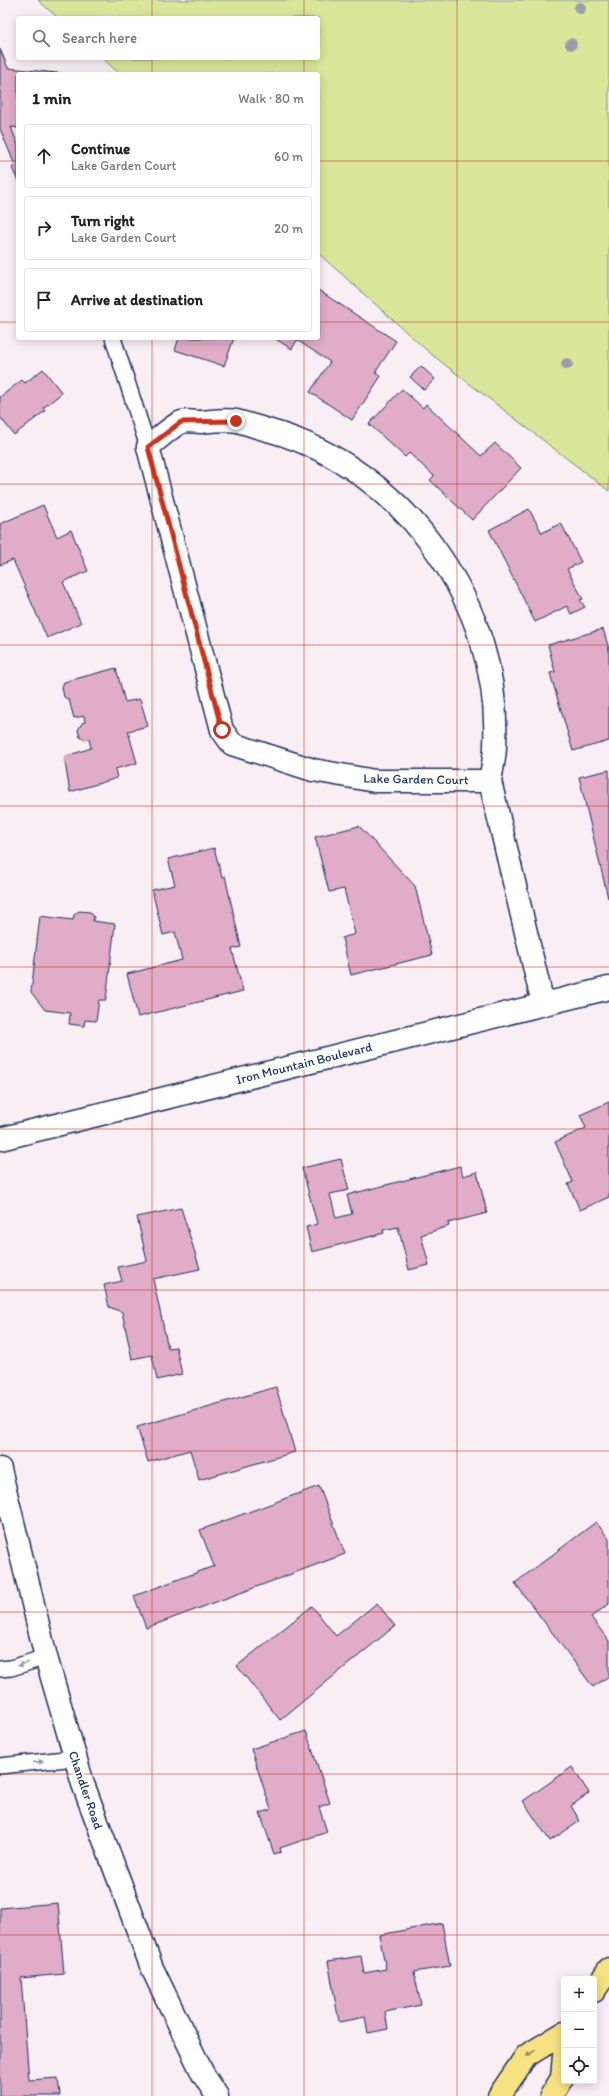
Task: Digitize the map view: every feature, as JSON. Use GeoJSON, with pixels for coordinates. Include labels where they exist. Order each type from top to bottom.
{"type":"FeatureCollection","features":[{"type":"Feature","properties":{"kind":"main road"},"geometry":{"type":"LineString","coordinates":[[597,1987],[609,1969]]}},
{"type":"Feature","properties":{"kind":"main road"},"geometry":{"type":"LineString","coordinates":[[499,2096],[526,2056],[561,2035]]}},
{"type":"Feature","properties":{"kind":"main road"},"geometry":{"type":"LineString","coordinates":[[551,2096],[561,2080]]}},
{"type":"Feature","properties":{"kind":"street"},"geometry":{"type":"LineString","coordinates":[[148,447],[181,422],[236,421],[289,436],[320,450],[354,469],[381,489],[405,512],[430,542],[449,569],[468,604],[480,635],[488,667],[494,706],[495,745],[490,781],[543,1004]]}},
{"type":"Feature","properties":{"kind":"street","name":"Lake Garden Court"},"geometry":{"type":"LineString","coordinates":[[148,447],[222,730],[232,744],[314,770],[375,781],[490,781]]}},
{"type":"Feature","properties":{"kind":"street","name":"Iron Mountain Boulevard"},"geometry":{"type":"LineString","coordinates":[[0,1139],[609,988]]}},
{"type":"Feature","properties":{"kind":"street","name":"Chandler Road"},"geometry":{"type":"LineString","coordinates":[[0,1469],[46,1657],[75,1758],[103,1838],[152,1968],[203,2074],[217,2096]]}},
{"type":"Feature","properties":{"kind":"lane"},"geometry":{"type":"LineString","coordinates":[[114,340],[148,447]]}},
{"type":"Feature","properties":{"kind":"lane"},"geometry":{"type":"LineString","coordinates":[[0,1669],[11,1668],[46,1657]]}},
{"type":"Feature","properties":{"kind":"lane"},"geometry":{"type":"LineString","coordinates":[[0,1766],[75,1758]]}},
{"type":"Feature","properties":{"kind":"green space"},"geometry":{"type":"Polygon","coordinates":[[[38,0],[609,0],[609,491],[431,354],[320,255],[320,72],[118,72],[104,60],[320,60],[320,16],[56,16],[38,0]]]}},
{"type":"Feature","properties":{"kind":"building"},"geometry":{"type":"Polygon","coordinates":[[[0,49],[8,68],[47,72],[16,72],[16,128],[11,127],[16,140],[16,177],[12,168],[15,165],[0,129],[0,49]]]}},
{"type":"Feature","properties":{"kind":"building"},"geometry":{"type":"Polygon","coordinates":[[[320,291],[396,341],[375,373],[381,376],[352,420],[310,392],[330,362],[297,340],[320,340],[320,291]]]}},
{"type":"Feature","properties":{"kind":"building"},"geometry":{"type":"Polygon","coordinates":[[[178,340],[233,340],[224,366],[175,350],[178,340]]]}},
{"type":"Feature","properties":{"kind":"building"},"geometry":{"type":"Polygon","coordinates":[[[277,340],[297,340],[292,349],[277,340]]]}},
{"type":"Feature","properties":{"kind":"building"},"geometry":{"type":"Polygon","coordinates":[[[421,366],[435,379],[424,390],[410,377],[421,366]]]}},
{"type":"Feature","properties":{"kind":"building"},"geometry":{"type":"Polygon","coordinates":[[[43,369],[62,393],[43,408],[45,411],[14,435],[0,417],[0,397],[22,380],[25,383],[43,369]]]}},
{"type":"Feature","properties":{"kind":"building"},"geometry":{"type":"Polygon","coordinates":[[[402,389],[423,408],[426,404],[481,456],[495,443],[521,468],[472,520],[430,480],[434,476],[409,453],[405,457],[369,424],[402,389]]]}},
{"type":"Feature","properties":{"kind":"building"},"geometry":{"type":"Polygon","coordinates":[[[43,505],[57,537],[71,530],[88,571],[63,582],[81,623],[47,638],[13,560],[0,565],[0,524],[43,505]]]}},
{"type":"Feature","properties":{"kind":"building"},"geometry":{"type":"Polygon","coordinates":[[[529,509],[542,533],[561,523],[581,562],[567,569],[583,599],[580,600],[585,607],[571,614],[567,606],[535,622],[489,530],[529,509]]]}},
{"type":"Feature","properties":{"kind":"building"},"geometry":{"type":"Polygon","coordinates":[[[603,629],[609,649],[609,741],[573,751],[550,673],[555,672],[548,645],[603,629]]]}},
{"type":"Feature","properties":{"kind":"building"},"geometry":{"type":"Polygon","coordinates":[[[116,668],[125,702],[140,699],[148,726],[128,731],[137,763],[115,769],[117,778],[70,792],[64,757],[91,748],[89,739],[85,740],[80,737],[78,730],[82,723],[85,722],[84,716],[74,718],[69,700],[64,697],[62,687],[64,682],[116,668]]]}},
{"type":"Feature","properties":{"kind":"building"},"geometry":{"type":"Polygon","coordinates":[[[609,770],[609,897],[608,898],[579,777],[609,770]]]}},
{"type":"Feature","properties":{"kind":"building"},"geometry":{"type":"Polygon","coordinates":[[[359,826],[415,886],[432,955],[351,975],[342,938],[355,934],[344,889],[329,892],[315,837],[359,826]]]}},
{"type":"Feature","properties":{"kind":"building"},"geometry":{"type":"Polygon","coordinates":[[[214,848],[222,877],[225,876],[241,947],[232,949],[243,991],[138,1017],[127,974],[182,960],[175,932],[163,935],[152,890],[175,885],[168,859],[214,848]]]}},
{"type":"Feature","properties":{"kind":"building"},"geometry":{"type":"Polygon","coordinates":[[[79,911],[90,912],[94,917],[93,921],[115,924],[106,1000],[99,1000],[96,1021],[85,1020],[84,1026],[69,1024],[70,1013],[45,1010],[31,992],[40,916],[73,920],[74,915],[79,911]]]}},
{"type":"Feature","properties":{"kind":"building"},"geometry":{"type":"Polygon","coordinates":[[[609,1102],[609,1197],[580,1210],[568,1184],[573,1182],[555,1142],[586,1128],[580,1115],[609,1102]]]}},
{"type":"Feature","properties":{"kind":"building"},"geometry":{"type":"Polygon","coordinates":[[[341,1159],[349,1190],[330,1194],[336,1218],[352,1214],[347,1195],[460,1166],[463,1176],[477,1172],[487,1213],[448,1223],[449,1226],[421,1235],[429,1265],[409,1270],[398,1227],[383,1230],[384,1233],[312,1252],[306,1227],[317,1224],[302,1168],[341,1159]]]}},
{"type":"Feature","properties":{"kind":"building"},"geometry":{"type":"Polygon","coordinates":[[[181,1208],[200,1269],[153,1279],[168,1348],[176,1347],[182,1374],[157,1380],[152,1355],[132,1359],[122,1312],[109,1307],[104,1285],[122,1281],[118,1267],[147,1261],[137,1217],[181,1208]]]}},
{"type":"Feature","properties":{"kind":"building"},"geometry":{"type":"Polygon","coordinates":[[[276,1387],[295,1452],[199,1480],[190,1450],[148,1462],[137,1427],[276,1387]]]}},
{"type":"Feature","properties":{"kind":"building"},"geometry":{"type":"Polygon","coordinates":[[[319,1486],[345,1554],[146,1628],[134,1596],[214,1566],[200,1530],[319,1486]]]}},
{"type":"Feature","properties":{"kind":"building"},"geometry":{"type":"Polygon","coordinates":[[[596,1522],[609,1539],[609,1604],[591,1617],[609,1641],[609,1676],[593,1687],[515,1583],[596,1522]]]}},
{"type":"Feature","properties":{"kind":"building"},"geometry":{"type":"Polygon","coordinates":[[[377,1603],[395,1626],[280,1720],[237,1666],[312,1606],[336,1636],[377,1603]]]}},
{"type":"Feature","properties":{"kind":"building"},"geometry":{"type":"Polygon","coordinates":[[[306,1731],[330,1803],[319,1807],[327,1832],[280,1848],[281,1852],[274,1854],[260,1813],[271,1810],[251,1749],[306,1731]]]}},
{"type":"Feature","properties":{"kind":"building"},"geometry":{"type":"Polygon","coordinates":[[[572,1767],[589,1793],[571,1806],[580,1821],[550,1841],[523,1801],[572,1767]]]}},
{"type":"Feature","properties":{"kind":"building"},"geometry":{"type":"Polygon","coordinates":[[[58,1903],[64,1974],[21,1978],[29,2080],[58,2078],[60,2096],[0,2096],[0,1908],[58,1903]]]}},
{"type":"Feature","properties":{"kind":"building"},"geometry":{"type":"Polygon","coordinates":[[[442,1923],[450,1966],[414,1972],[421,2005],[385,2012],[388,2029],[368,2033],[365,2017],[339,2022],[328,1961],[361,1956],[364,1973],[386,1969],[379,1935],[442,1923]]]}},
{"type":"Feature","properties":{"kind":"route"},"geometry":{"type":"LineString","coordinates":[[222,730],[148,447],[181,422],[236,421]]}}]}
